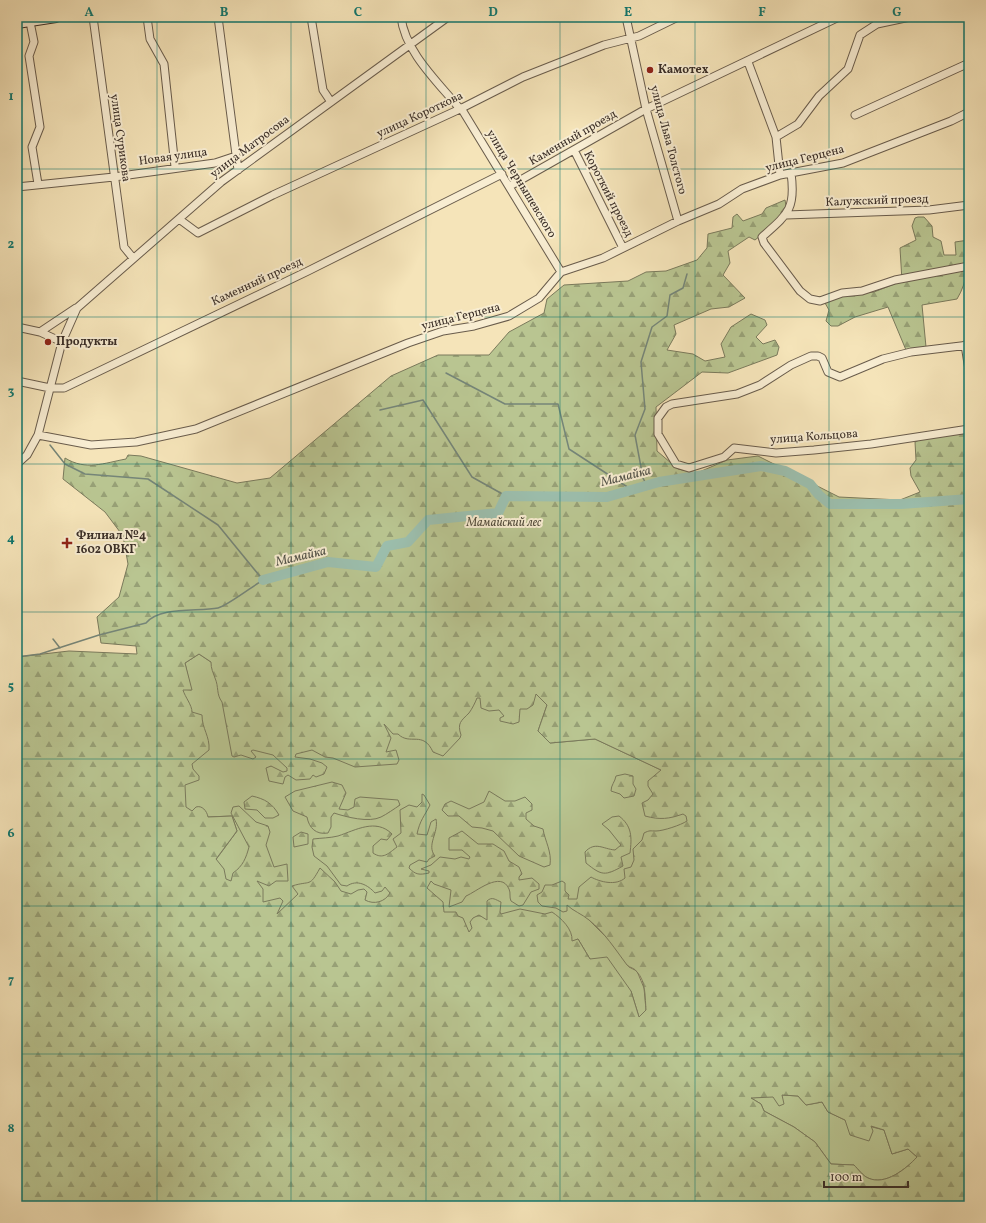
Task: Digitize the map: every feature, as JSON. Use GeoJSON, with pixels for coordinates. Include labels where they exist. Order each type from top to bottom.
{"type":"FeatureCollection","features":[{"type":"Feature","properties":{"kind":"main road"},"geometry":{"type":"LineString","coordinates":[[17,23],[30,19],[56,17]]}},
{"type":"Feature","properties":{"kind":"street","name":"улица Сурикова"},"geometry":{"type":"LineString","coordinates":[[93,17],[124,247],[134,258]]}},
{"type":"Feature","properties":{"kind":"street"},"geometry":{"type":"LineString","coordinates":[[147,17],[150,39],[164,64],[175,168]]}},
{"type":"Feature","properties":{"kind":"street"},"geometry":{"type":"LineString","coordinates":[[218,17],[238,170]]}},
{"type":"Feature","properties":{"kind":"street"},"geometry":{"type":"LineString","coordinates":[[311,17],[324,90],[331,102]]}},
{"type":"Feature","properties":{"kind":"street","name":"улица Чернышевского"},"geometry":{"type":"LineString","coordinates":[[401,17],[402,29],[409,46],[461,108],[510,186],[561,272]]}},
{"type":"Feature","properties":{"kind":"street","name":"улица Матросова"},"geometry":{"type":"LineString","coordinates":[[40,332],[76,308],[221,182],[448,17]]}},
{"type":"Feature","properties":{"kind":"street","name":"улица Льва Толстого"},"geometry":{"type":"LineString","coordinates":[[626,17],[632,38],[646,109],[678,221]]}},
{"type":"Feature","properties":{"kind":"street","name":"улица Короткова"},"geometry":{"type":"LineString","coordinates":[[179,219],[198,233],[273,195],[461,108],[524,77],[604,45],[632,38],[678,17]]}},
{"type":"Feature","properties":{"kind":"street"},"geometry":{"type":"LineString","coordinates":[[776,137],[798,124],[819,96],[848,70],[860,36],[877,24],[910,17]]}},
{"type":"Feature","properties":{"kind":"street","name":"Каменный проезд"},"geometry":{"type":"LineString","coordinates":[[510,186],[646,109],[839,18]]}},
{"type":"Feature","properties":{"kind":"street"},"geometry":{"type":"LineString","coordinates":[[30,19],[34,42],[29,56],[40,127],[32,147],[38,184]]}},
{"type":"Feature","properties":{"kind":"street"},"geometry":{"type":"LineString","coordinates":[[748,62],[776,137],[780,175]]}},
{"type":"Feature","properties":{"kind":"street"},"geometry":{"type":"LineString","coordinates":[[855,115],[969,63]]}},
{"type":"Feature","properties":{"kind":"street","name":"улица Герцена"},"geometry":{"type":"LineString","coordinates":[[38,435],[90,445],[136,442],[196,429],[442,330],[474,326],[509,316],[539,298],[561,272],[603,258],[678,221],[719,204],[742,189],[780,175],[843,163],[969,112]]}},
{"type":"Feature","properties":{"kind":"street","name":"Короткий проезд"},"geometry":{"type":"LineString","coordinates":[[574,150],[623,248]]}},
{"type":"Feature","properties":{"kind":"street","name":"Новая улица"},"geometry":{"type":"LineString","coordinates":[[17,187],[114,177],[215,162],[236,156]]}},
{"type":"Feature","properties":{"kind":"street"},"geometry":{"type":"LineString","coordinates":[[791,173],[792,200],[786,215],[762,237],[764,243],[800,291],[810,299],[820,301],[842,293],[862,291],[895,280],[969,266]]}},
{"type":"Feature","properties":{"kind":"street","name":"Каменный проезд"},"geometry":{"type":"LineString","coordinates":[[17,381],[50,388],[64,388],[502,174]]}},
{"type":"Feature","properties":{"kind":"street","name":"Калужский проезд"},"geometry":{"type":"LineString","coordinates":[[786,215],[929,210],[969,205]]}},
{"type":"Feature","properties":{"kind":"street","name":"улица Матросова"},"geometry":{"type":"LineString","coordinates":[[38,435],[62,342],[76,308]]}},
{"type":"Feature","properties":{"kind":"street"},"geometry":{"type":"LineString","coordinates":[[17,327],[40,332],[62,342]]}},
{"type":"Feature","properties":{"kind":"street"},"geometry":{"type":"LineString","coordinates":[[967,345],[969,370]]}},
{"type":"Feature","properties":{"kind":"street","name":"улица Кольцова"},"geometry":{"type":"LineString","coordinates":[[967,345],[911,352],[883,359],[840,377],[828,372],[822,358],[812,356],[791,365],[760,385],[737,394],[672,404],[661,412],[658,418],[658,434],[676,464],[689,468],[724,457],[734,448],[776,453],[814,450],[871,444],[969,429]]}},
{"type":"Feature","properties":{"kind":"street"},"geometry":{"type":"LineString","coordinates":[[17,464],[27,455],[38,435]]}},
{"type":"Feature","properties":{"kind":"green space","name":"Мамайский лес"},"geometry":{"type":"Polygon","coordinates":[[[785,200],[786,206],[781,212],[782,218],[755,240],[749,237],[728,251],[730,263],[723,275],[745,298],[729,307],[711,309],[674,325],[676,334],[667,350],[693,354],[705,361],[725,357],[721,344],[731,327],[751,314],[765,320],[767,325],[756,337],[763,344],[775,340],[779,347],[777,355],[728,373],[702,372],[656,407],[657,451],[678,469],[697,473],[727,460],[758,456],[839,497],[900,500],[920,492],[911,476],[910,468],[916,460],[915,442],[923,438],[969,432],[964,470],[969,476],[969,1206],[17,1206],[17,657],[69,651],[137,654],[136,646],[101,643],[97,617],[119,597],[128,564],[123,536],[105,512],[63,479],[65,458],[80,464],[95,465],[126,459],[128,455],[141,456],[237,483],[270,478],[391,376],[438,355],[489,355],[509,332],[544,313],[547,299],[564,285],[628,281],[646,272],[666,271],[697,260],[707,248],[708,234],[732,228],[733,217],[737,214],[743,221],[762,214],[766,208],[785,200]],[[199,654],[185,663],[192,690],[183,690],[192,712],[202,715],[209,750],[192,764],[193,769],[199,776],[199,780],[185,785],[186,807],[192,811],[196,807],[202,808],[207,813],[208,817],[232,816],[237,831],[216,859],[224,869],[226,879],[231,881],[233,873],[244,862],[249,847],[231,813],[233,807],[239,806],[256,822],[268,826],[270,832],[266,845],[274,867],[287,864],[288,881],[276,881],[269,886],[257,881],[263,889],[263,902],[280,898],[283,901],[277,914],[298,894],[292,886],[311,881],[320,868],[335,882],[341,891],[351,894],[358,890],[364,889],[367,892],[365,900],[368,902],[379,902],[385,899],[390,893],[385,887],[382,891],[375,893],[366,885],[358,883],[347,886],[341,885],[327,866],[314,856],[312,847],[313,839],[338,836],[366,827],[379,827],[386,829],[392,834],[387,840],[381,839],[373,846],[373,853],[380,856],[386,855],[397,847],[393,839],[401,833],[400,810],[409,805],[417,807],[422,802],[422,794],[430,805],[421,822],[417,834],[427,835],[431,822],[436,819],[436,829],[432,843],[435,856],[427,862],[419,860],[410,865],[409,868],[414,872],[420,874],[429,873],[429,871],[421,869],[431,865],[440,857],[455,859],[461,857],[469,859],[470,857],[462,850],[449,850],[449,838],[462,831],[478,844],[493,844],[504,851],[509,861],[519,867],[522,874],[519,877],[519,880],[532,878],[539,884],[539,889],[531,892],[523,905],[519,906],[511,901],[509,889],[505,884],[495,882],[488,884],[466,896],[462,902],[449,907],[451,890],[434,884],[431,881],[427,888],[443,902],[444,912],[456,912],[458,916],[463,918],[469,932],[472,928],[470,922],[473,918],[479,915],[487,920],[487,901],[491,899],[501,902],[501,914],[520,909],[545,914],[552,912],[563,921],[571,932],[572,941],[578,939],[590,959],[607,957],[631,991],[639,1017],[646,1010],[644,990],[640,976],[635,970],[627,965],[600,930],[567,905],[567,911],[563,912],[556,908],[542,906],[538,902],[537,895],[542,892],[545,885],[552,885],[562,881],[565,883],[565,891],[569,895],[568,899],[577,899],[579,887],[591,877],[613,883],[617,882],[625,878],[624,869],[631,867],[634,860],[633,849],[642,840],[644,833],[667,829],[687,821],[686,816],[683,814],[664,818],[645,816],[642,803],[648,800],[653,794],[648,786],[648,781],[661,770],[595,739],[550,743],[538,731],[547,705],[536,694],[533,705],[527,709],[520,709],[519,722],[513,724],[500,721],[500,718],[504,716],[499,710],[489,711],[481,708],[480,698],[477,698],[470,711],[460,722],[460,738],[443,756],[433,752],[429,745],[421,740],[407,739],[398,734],[393,734],[384,724],[391,738],[386,752],[396,750],[399,760],[397,764],[355,767],[333,758],[325,757],[312,750],[296,754],[295,757],[310,759],[322,763],[327,767],[324,774],[316,777],[313,775],[310,779],[296,780],[288,775],[285,777],[283,784],[269,781],[266,768],[271,766],[283,772],[287,771],[287,768],[273,755],[253,750],[251,751],[256,757],[253,759],[241,755],[234,757],[232,756],[222,702],[219,696],[211,662],[199,654]],[[782,1095],[784,1104],[779,1106],[773,1097],[751,1098],[761,1104],[764,1111],[794,1127],[815,1142],[831,1164],[854,1165],[866,1177],[881,1180],[895,1175],[917,1157],[908,1149],[892,1154],[884,1130],[871,1126],[873,1131],[869,1141],[850,1135],[845,1120],[828,1112],[822,1102],[806,1105],[798,1096],[782,1095]]]}},
{"type":"Feature","properties":{"kind":"green space"},"geometry":{"type":"Polygon","coordinates":[[[924,217],[932,226],[933,237],[941,241],[944,255],[956,255],[955,242],[969,240],[969,256],[966,278],[957,299],[922,305],[926,347],[906,350],[888,307],[855,317],[838,326],[831,326],[826,321],[829,310],[825,303],[840,295],[874,292],[902,281],[900,248],[916,240],[912,226],[915,218],[924,217]]]}},
{"type":"Feature","properties":{"kind":"green space"},"geometry":{"type":"Polygon","coordinates":[[[199,654],[211,662],[536,693],[547,705],[538,731],[550,743],[595,739],[691,784],[689,821],[590,921],[615,946],[629,967],[637,971],[644,988],[646,1010],[639,1017],[631,991],[590,959],[578,939],[572,942],[499,939],[276,915],[201,880],[237,831],[232,816],[208,817],[182,834],[182,689],[191,690],[185,663],[199,654]]]}},
{"type":"Feature","properties":{"kind":"green space"},"geometry":{"type":"Polygon","coordinates":[[[625,774],[633,776],[633,784],[636,789],[634,796],[624,798],[620,794],[611,791],[616,776],[625,774]]]}},
{"type":"Feature","properties":{"kind":"green space"},"geometry":{"type":"Polygon","coordinates":[[[332,782],[342,785],[346,793],[339,809],[348,810],[354,807],[355,799],[360,797],[398,800],[400,805],[376,819],[351,818],[334,813],[331,817],[331,827],[328,833],[317,832],[309,824],[307,817],[293,811],[285,797],[295,791],[332,782]]]}},
{"type":"Feature","properties":{"kind":"green space"},"geometry":{"type":"Polygon","coordinates":[[[489,791],[505,801],[515,801],[525,797],[532,804],[532,810],[526,813],[526,819],[534,826],[543,829],[549,851],[550,865],[544,867],[519,856],[493,831],[472,827],[459,816],[448,816],[442,810],[445,804],[451,801],[469,809],[484,802],[489,791]]]}},
{"type":"Feature","properties":{"kind":"green space"},"geometry":{"type":"Polygon","coordinates":[[[252,796],[268,802],[274,807],[279,815],[273,818],[265,818],[257,810],[245,809],[244,802],[252,796]]]}},
{"type":"Feature","properties":{"kind":"green space"},"geometry":{"type":"Polygon","coordinates":[[[619,816],[629,828],[631,837],[630,853],[621,857],[623,866],[612,872],[600,872],[586,863],[585,852],[596,846],[615,850],[621,845],[602,824],[612,817],[619,816]]]}},
{"type":"Feature","properties":{"kind":"green space"},"geometry":{"type":"Polygon","coordinates":[[[301,832],[308,834],[308,844],[294,847],[293,837],[301,832]]]}},
{"type":"Feature","properties":{"kind":"green space"},"geometry":{"type":"Polygon","coordinates":[[[782,1095],[798,1096],[806,1105],[822,1102],[828,1112],[845,1120],[884,1130],[892,1154],[908,1149],[917,1157],[895,1175],[881,1180],[866,1177],[854,1165],[831,1164],[815,1142],[794,1127],[764,1111],[761,1104],[751,1098],[782,1095]]]}},
{"type":"Feature","properties":{"kind":"waterway"},"geometry":{"type":"LineString","coordinates":[[647,486],[643,478],[635,435],[645,409],[641,362],[652,327],[667,316],[670,295],[683,288],[687,274]]}},
{"type":"Feature","properties":{"kind":"waterway"},"geometry":{"type":"LineString","coordinates":[[446,373],[505,404],[558,404],[569,449],[632,490]]}},
{"type":"Feature","properties":{"kind":"waterway"},"geometry":{"type":"LineString","coordinates":[[380,410],[423,400],[472,477],[506,496]]}},
{"type":"Feature","properties":{"kind":"waterway","name":"Мамайка"},"geometry":{"type":"LineString","coordinates":[[17,657],[40,654],[99,635],[146,623],[160,614],[218,608],[234,600],[263,580],[218,525],[148,479],[85,474],[65,464],[50,445]]}},
{"type":"Feature","properties":{"kind":"waterway","name":"Мамайка"},"geometry":{"type":"LineString","coordinates":[[263,580],[328,562],[376,567],[387,546],[408,542],[428,520],[498,513],[506,496],[607,497],[659,482],[761,466],[785,471],[810,484],[819,495],[830,504],[901,504],[969,499]]}},
{"type":"Feature","properties":{"kind":"waterway"},"geometry":{"type":"LineString","coordinates":[[53,639],[60,648]]}},
{"type":"Feature","properties":{"kind":"place","name":"Камотех"},"geometry":{"type":"Point","coordinates":[650,70]}},
{"type":"Feature","properties":{"kind":"place","name":"Продукты"},"geometry":{"type":"Point","coordinates":[48,342]}},
{"type":"Feature","properties":{"kind":"place","name":"Филиал №4 1602 ОВКГ"},"geometry":{"type":"Point","coordinates":[67,543]}}]}
